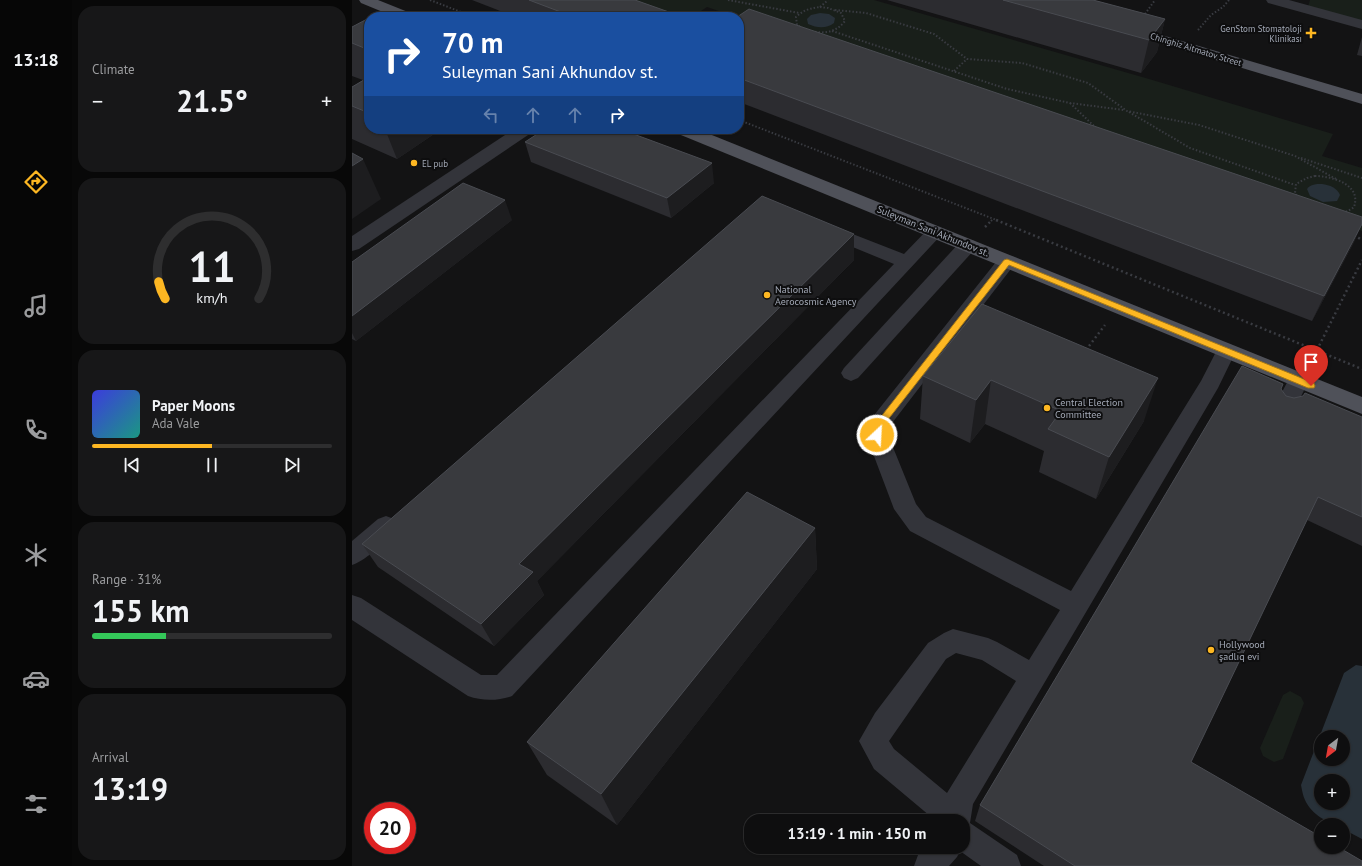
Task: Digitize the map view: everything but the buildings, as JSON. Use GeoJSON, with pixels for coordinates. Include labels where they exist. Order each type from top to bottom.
{"type":"FeatureCollection","features":[{"type":"Feature","properties":{"kind":"main road"},"geometry":{"type":"LineString","coordinates":[[366,0],[396,12]]}},
{"type":"Feature","properties":{"kind":"main road","name":"Chinghiz Aitmatov Street"},"geometry":{"type":"LineString","coordinates":[[1116,25],[1362,99]]}},
{"type":"Feature","properties":{"kind":"main road","name":"Suleyman Sani Akhundov st."},"geometry":{"type":"LineString","coordinates":[[694,134],[1362,406]]}},
{"type":"Feature","properties":{"kind":"street"},"geometry":{"type":"LineString","coordinates":[[1273,0],[1362,25]]}},
{"type":"Feature","properties":{"kind":"street"},"geometry":{"type":"LineString","coordinates":[[352,245],[518,134]]}},
{"type":"Feature","properties":{"kind":"street"},"geometry":{"type":"LineString","coordinates":[[813,224],[907,262]]}},
{"type":"Feature","properties":{"kind":"street"},"geometry":{"type":"LineString","coordinates":[[352,606],[477,687],[503,687],[935,232]]}},
{"type":"Feature","properties":{"kind":"street"},"geometry":{"type":"LineString","coordinates":[[851,373],[968,245]]}},
{"type":"Feature","properties":{"kind":"street"},"geometry":{"type":"LineString","coordinates":[[1007,261],[879,425],[877,435],[906,509],[918,524],[1076,606]]}},
{"type":"Feature","properties":{"kind":"street"},"geometry":{"type":"LineString","coordinates":[[959,814],[959,800],[1211,382],[1226,351]]}},
{"type":"Feature","properties":{"kind":"street"},"geometry":{"type":"LineString","coordinates":[[1283,411],[1298,380]]}},
{"type":"Feature","properties":{"kind":"street"},"geometry":{"type":"LineString","coordinates":[[352,555],[400,514]]}},
{"type":"Feature","properties":{"kind":"street"},"geometry":{"type":"LineString","coordinates":[[946,814],[884,759],[873,741],[885,722],[937,651],[953,640],[988,650],[1033,677]]}},
{"type":"Feature","properties":{"kind":"street"},"geometry":{"type":"LineString","coordinates":[[970,835],[1006,866]]}},
{"type":"Feature","properties":{"kind":"street"},"geometry":{"type":"LineString","coordinates":[[930,866],[941,854]]}},
{"type":"Feature","properties":{"kind":"path"},"geometry":{"type":"LineString","coordinates":[[430,0],[461,12]]}},
{"type":"Feature","properties":{"kind":"path"},"geometry":{"type":"LineString","coordinates":[[728,0],[799,13],[812,8],[820,7],[866,13],[934,34],[967,59],[1022,63],[1088,83],[1127,111],[1190,148],[1295,185]]}},
{"type":"Feature","properties":{"kind":"path"},"geometry":{"type":"LineString","coordinates":[[820,7],[828,0]]}},
{"type":"Feature","properties":{"kind":"path"},"geometry":{"type":"LineString","coordinates":[[1144,16],[1155,0]]}},
{"type":"Feature","properties":{"kind":"path"},"geometry":{"type":"LineString","coordinates":[[1197,32],[1211,15],[1223,7],[1229,0]]}},
{"type":"Feature","properties":{"kind":"path"},"geometry":{"type":"LineString","coordinates":[[799,13],[795,21],[802,29],[816,33],[832,31],[843,25],[845,21],[841,13],[835,10]]}},
{"type":"Feature","properties":{"kind":"path"},"geometry":{"type":"LineString","coordinates":[[832,31],[1007,88],[1070,102],[1199,125],[1362,178]]}},
{"type":"Feature","properties":{"kind":"path"},"geometry":{"type":"LineString","coordinates":[[954,71],[967,59]]}},
{"type":"Feature","properties":{"kind":"path"},"geometry":{"type":"LineString","coordinates":[[1070,102],[1099,132]]}},
{"type":"Feature","properties":{"kind":"path"},"geometry":{"type":"LineString","coordinates":[[744,122],[993,219],[1362,369]]}},
{"type":"Feature","properties":{"kind":"path"},"geometry":{"type":"LineString","coordinates":[[1295,156],[1353,189],[1357,195],[1358,202],[1355,207],[1349,211],[1341,213],[1320,211]]}},
{"type":"Feature","properties":{"kind":"path"},"geometry":{"type":"LineString","coordinates":[[1326,215],[1302,202],[1294,190],[1295,185],[1299,180],[1315,176],[1336,179]]}},
{"type":"Feature","properties":{"kind":"path"},"geometry":{"type":"LineString","coordinates":[[1350,231],[1362,240]]}},
{"type":"Feature","properties":{"kind":"path"},"geometry":{"type":"LineString","coordinates":[[1317,350],[1362,260]]}},
{"type":"Feature","properties":{"kind":"path"},"geometry":{"type":"LineString","coordinates":[[1083,355],[1118,307]]}},
{"type":"Feature","properties":{"kind":"shaded area"},"geometry":{"type":"Polygon","coordinates":[[[624,0],[874,0],[1149,79],[1333,134],[1322,156],[1362,168],[1362,231],[744,20],[744,12],[722,12],[707,7],[700,12],[659,12],[624,0]]]}},
{"type":"Feature","properties":{"kind":"shaded area"},"geometry":{"type":"Polygon","coordinates":[[[1310,0],[1362,0],[1362,25],[1307,10],[1310,0]]]}},
{"type":"Feature","properties":{"kind":"shaded area"},"geometry":{"type":"Polygon","coordinates":[[[820,13],[829,14],[835,18],[834,23],[821,27],[808,24],[807,19],[811,15],[820,13]]]}},
{"type":"Feature","properties":{"kind":"shaded area"},"geometry":{"type":"Polygon","coordinates":[[[1322,184],[1337,190],[1340,195],[1337,201],[1323,202],[1310,196],[1307,189],[1310,186],[1322,184]]]}},
{"type":"Feature","properties":{"kind":"shaded area"},"geometry":{"type":"Polygon","coordinates":[[[1356,665],[1362,666],[1362,839],[1350,833],[1350,818],[1321,818],[1308,805],[1303,795],[1301,785],[1314,751],[1314,766],[1350,766],[1350,730],[1322,730],[1344,673],[1356,665]]]}},
{"type":"Feature","properties":{"kind":"shaded area"},"geometry":{"type":"Polygon","coordinates":[[[1290,691],[1301,697],[1304,703],[1283,759],[1274,762],[1263,756],[1260,748],[1283,695],[1290,691]]]}},
{"type":"Feature","properties":{"kind":"place","name":"GenStom Stomatoloji Klinikası"},"geometry":{"type":"Point","coordinates":[1311,33]}},
{"type":"Feature","properties":{"kind":"place","name":"EL pub"},"geometry":{"type":"Point","coordinates":[414,163]}},
{"type":"Feature","properties":{"kind":"place","name":"National Aerocosmic Agency"},"geometry":{"type":"Point","coordinates":[767,295]}},
{"type":"Feature","properties":{"kind":"place","name":"Central Election Committee"},"geometry":{"type":"Point","coordinates":[1047,408]}},
{"type":"Feature","properties":{"kind":"place","name":"Hollywood şadlıq evi"},"geometry":{"type":"Point","coordinates":[1211,650]}},
{"type":"Feature","properties":{"kind":"route"},"geometry":{"type":"LineString","coordinates":[[877,435],[879,425],[1007,261],[1311,386]]}}]}
